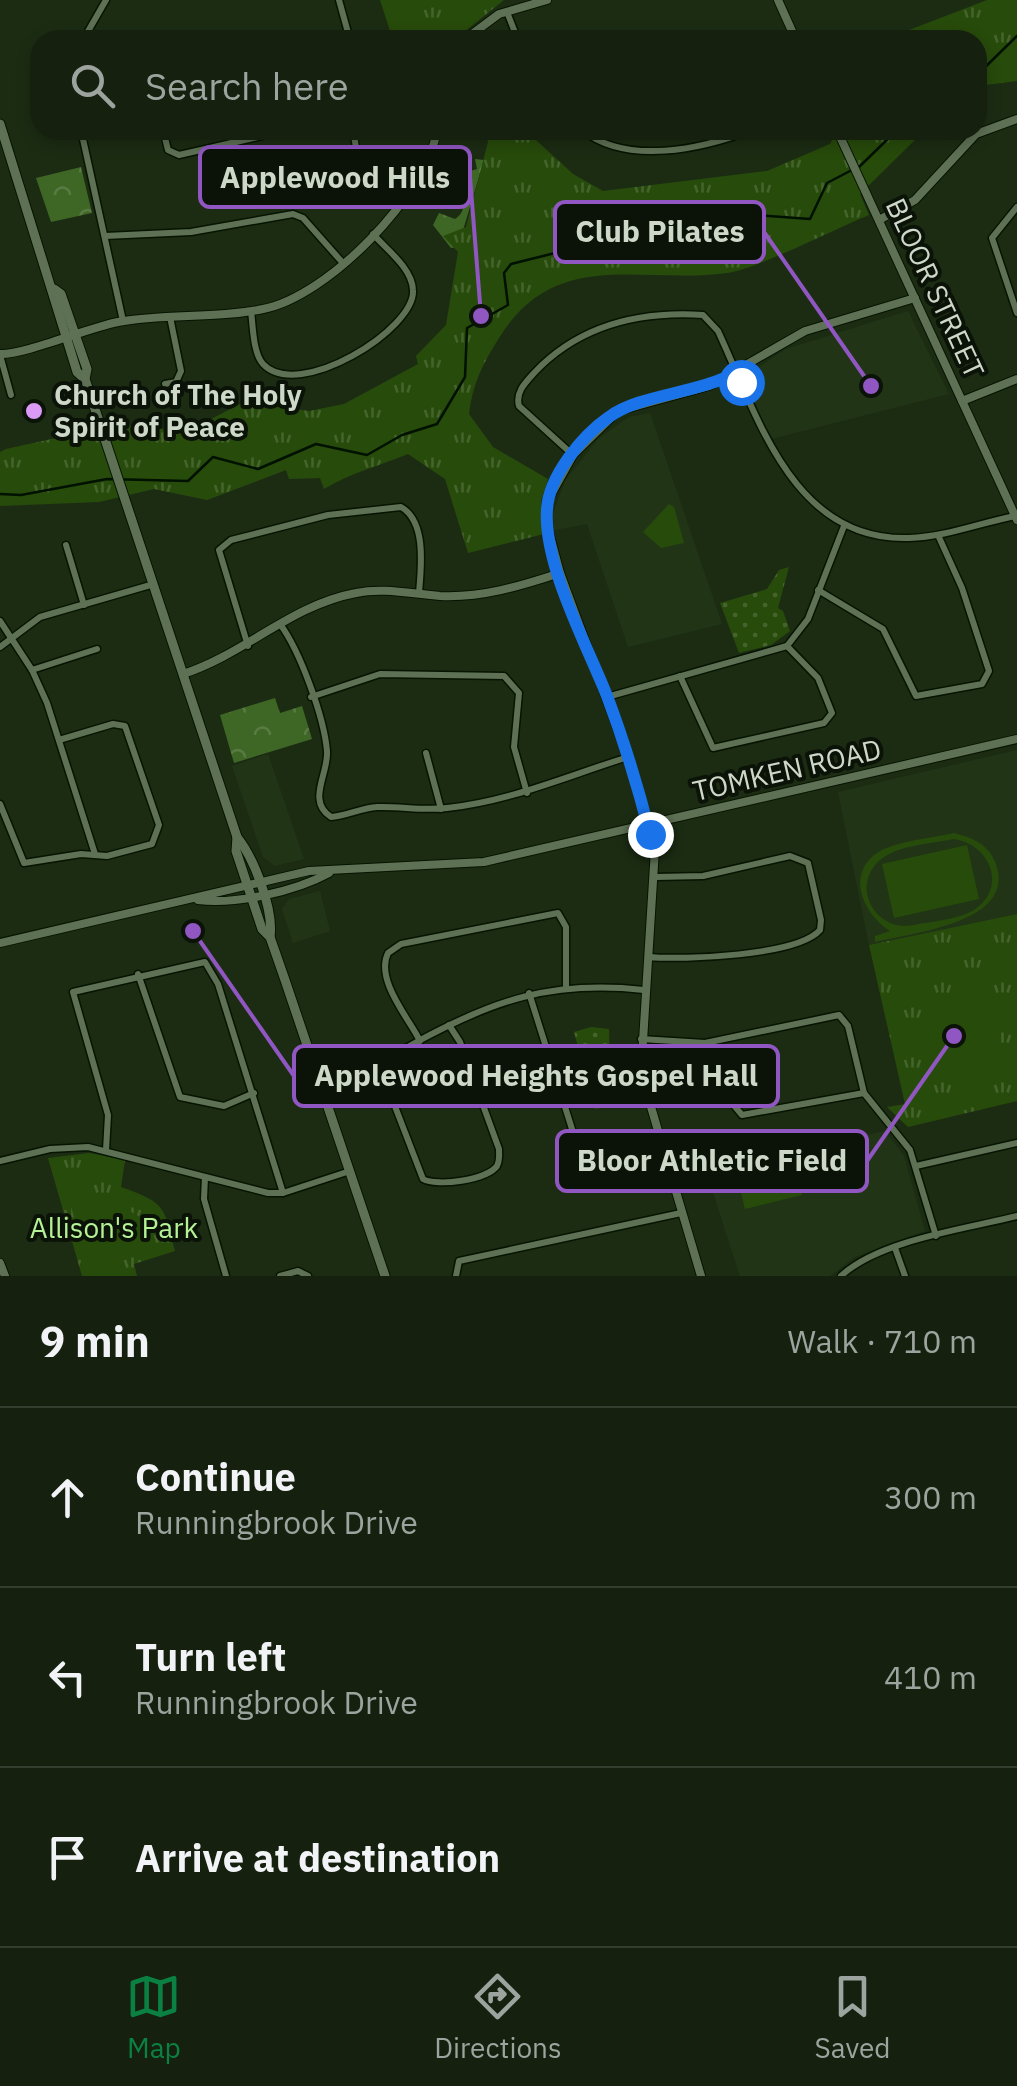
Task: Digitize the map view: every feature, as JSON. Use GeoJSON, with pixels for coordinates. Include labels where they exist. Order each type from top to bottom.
{"type":"FeatureCollection","features":[{"type":"Feature","properties":{"kind":"main road"},"geometry":{"type":"LineString","coordinates":[[0,124],[54,289],[62,294],[69,333],[87,369],[85,379],[237,837],[236,850],[254,888],[262,929],[270,937],[385,1276]]}},
{"type":"Feature","properties":{"kind":"street"},"geometry":{"type":"LineString","coordinates":[[89,30],[106,0]]}},
{"type":"Feature","properties":{"kind":"street"},"geometry":{"type":"LineString","coordinates":[[339,0],[347,30]]}},
{"type":"Feature","properties":{"kind":"street"},"geometry":{"type":"LineString","coordinates":[[478,30],[506,10],[547,0]]}},
{"type":"Feature","properties":{"kind":"street"},"geometry":{"type":"LineString","coordinates":[[778,0],[792,30]]}},
{"type":"Feature","properties":{"kind":"street"},"geometry":{"type":"LineString","coordinates":[[506,10],[514,30]]}},
{"type":"Feature","properties":{"kind":"street"},"geometry":{"type":"LineString","coordinates":[[987,130],[1017,120]]}},
{"type":"Feature","properties":{"kind":"street"},"geometry":{"type":"LineString","coordinates":[[83,140],[123,321]]}},
{"type":"Feature","properties":{"kind":"street"},"geometry":{"type":"LineString","coordinates":[[166,140],[168,150],[179,156],[246,140]]}},
{"type":"Feature","properties":{"kind":"street"},"geometry":{"type":"LineString","coordinates":[[354,140],[358,159],[399,209]]}},
{"type":"Feature","properties":{"kind":"street"},"geometry":{"type":"LineString","coordinates":[[11,396],[0,355],[123,321],[250,311],[292,300],[342,262],[399,209],[426,168],[434,140]]}},
{"type":"Feature","properties":{"kind":"street"},"geometry":{"type":"LineString","coordinates":[[597,140],[634,150],[715,140]]}},
{"type":"Feature","properties":{"kind":"street","name":"BLOOR STREET"},"geometry":{"type":"LineString","coordinates":[[842,140],[1016,518]]}},
{"type":"Feature","properties":{"kind":"street"},"geometry":{"type":"LineString","coordinates":[[879,220],[914,200],[970,140]]}},
{"type":"Feature","properties":{"kind":"street"},"geometry":{"type":"LineString","coordinates":[[1017,207],[992,238],[1017,314]]}},
{"type":"Feature","properties":{"kind":"street"},"geometry":{"type":"LineString","coordinates":[[105,236],[213,230],[293,214],[303,218],[342,262]]}},
{"type":"Feature","properties":{"kind":"street"},"geometry":{"type":"LineString","coordinates":[[250,311],[258,352],[270,369],[320,371],[361,352],[408,306],[414,291],[409,274],[373,234]]}},
{"type":"Feature","properties":{"kind":"street"},"geometry":{"type":"LineString","coordinates":[[701,1276],[641,1073],[640,1039],[656,849],[628,757],[560,573],[546,513],[552,486],[573,455],[618,411],[710,386],[806,331],[915,298]]}},
{"type":"Feature","properties":{"kind":"street"},"geometry":{"type":"LineString","coordinates":[[573,455],[522,409],[517,397],[546,362],[592,330],[639,317],[703,316],[714,323],[786,475],[809,500],[844,526],[891,538],[938,535],[1016,518]]}},
{"type":"Feature","properties":{"kind":"street"},"geometry":{"type":"LineString","coordinates":[[165,384],[176,382],[181,371],[170,317]]}},
{"type":"Feature","properties":{"kind":"street"},"geometry":{"type":"LineString","coordinates":[[962,401],[1017,378]]}},
{"type":"Feature","properties":{"kind":"street"},"geometry":{"type":"LineString","coordinates":[[248,646],[220,560],[219,550],[231,540],[328,515],[400,507],[411,516],[419,543],[419,593]]}},
{"type":"Feature","properties":{"kind":"street"},"geometry":{"type":"LineString","coordinates":[[607,698],[787,646],[804,627],[844,526]]}},
{"type":"Feature","properties":{"kind":"street"},"geometry":{"type":"LineString","coordinates":[[818,590],[884,629],[916,696],[982,684],[989,671],[962,588],[938,535]]}},
{"type":"Feature","properties":{"kind":"street"},"geometry":{"type":"LineString","coordinates":[[66,545],[84,605]]}},
{"type":"Feature","properties":{"kind":"street"},"geometry":{"type":"LineString","coordinates":[[183,674],[248,646],[306,609],[358,592],[486,593],[560,573]]}},
{"type":"Feature","properties":{"kind":"street"},"geometry":{"type":"LineString","coordinates":[[0,647],[40,618],[154,584]]}},
{"type":"Feature","properties":{"kind":"street"},"geometry":{"type":"LineString","coordinates":[[0,622],[32,670],[95,854]]}},
{"type":"Feature","properties":{"kind":"street"},"geometry":{"type":"LineString","coordinates":[[280,624],[292,640],[327,751],[319,792],[324,814],[334,818],[376,807],[441,809],[527,793],[628,757]]}},
{"type":"Feature","properties":{"kind":"street"},"geometry":{"type":"LineString","coordinates":[[680,676],[713,748],[824,723],[832,713],[824,691],[787,646]]}},
{"type":"Feature","properties":{"kind":"street"},"geometry":{"type":"LineString","coordinates":[[32,670],[97,649]]}},
{"type":"Feature","properties":{"kind":"street"},"geometry":{"type":"LineString","coordinates":[[311,697],[380,674],[504,676],[519,693],[514,746],[527,793]]}},
{"type":"Feature","properties":{"kind":"street"},"geometry":{"type":"LineString","coordinates":[[1,808],[24,864],[147,847],[158,836],[159,824],[125,726],[112,724],[59,740]]}},
{"type":"Feature","properties":{"kind":"street","name":"TOMKEN ROAD"},"geometry":{"type":"LineString","coordinates":[[0,943],[254,888],[309,871],[484,862],[1017,740]]}},
{"type":"Feature","properties":{"kind":"street"},"geometry":{"type":"LineString","coordinates":[[426,752],[441,809]]}},
{"type":"Feature","properties":{"kind":"street"},"geometry":{"type":"LineString","coordinates":[[648,957],[702,961],[729,957],[809,938],[820,930],[821,920],[808,863],[800,858],[790,856],[686,878],[656,877]]}},
{"type":"Feature","properties":{"kind":"street"},"geometry":{"type":"LineString","coordinates":[[420,1041],[392,992],[385,969],[384,961],[393,947],[558,913],[566,927],[566,987]]}},
{"type":"Feature","properties":{"kind":"street"},"geometry":{"type":"LineString","coordinates":[[106,1150],[108,1116],[73,992],[196,961],[210,965],[254,1093],[283,1194]]}},
{"type":"Feature","properties":{"kind":"street"},"geometry":{"type":"LineString","coordinates":[[138,974],[180,1097],[224,1106],[254,1093]]}},
{"type":"Feature","properties":{"kind":"street"},"geometry":{"type":"LineString","coordinates":[[323,1090],[378,1065],[480,1008],[566,987],[644,990]]}},
{"type":"Feature","properties":{"kind":"street"},"geometry":{"type":"LineString","coordinates":[[529,994],[578,1148],[590,1152],[660,1135]]}},
{"type":"Feature","properties":{"kind":"street"},"geometry":{"type":"LineString","coordinates":[[640,1039],[711,1042],[839,1015],[848,1026],[864,1092],[901,1134],[916,1166],[936,1236]]}},
{"type":"Feature","properties":{"kind":"street"},"geometry":{"type":"LineString","coordinates":[[378,1065],[423,1179],[438,1184],[494,1170],[500,1162],[499,1149],[460,1042],[449,1025]]}},
{"type":"Feature","properties":{"kind":"street"},"geometry":{"type":"LineString","coordinates":[[711,1042],[732,1103],[742,1116],[864,1092]]}},
{"type":"Feature","properties":{"kind":"street"},"geometry":{"type":"LineString","coordinates":[[916,1166],[1017,1144]]}},
{"type":"Feature","properties":{"kind":"street"},"geometry":{"type":"LineString","coordinates":[[0,1162],[73,1146],[106,1150],[283,1194],[350,1171]]}},
{"type":"Feature","properties":{"kind":"street"},"geometry":{"type":"LineString","coordinates":[[205,1177],[204,1198],[226,1276]]}},
{"type":"Feature","properties":{"kind":"street"},"geometry":{"type":"LineString","coordinates":[[456,1276],[459,1261],[681,1213]]}},
{"type":"Feature","properties":{"kind":"street"},"geometry":{"type":"LineString","coordinates":[[841,1276],[852,1266],[896,1248],[1017,1216]]}},
{"type":"Feature","properties":{"kind":"street"},"geometry":{"type":"LineString","coordinates":[[896,1248],[905,1276]]}},
{"type":"Feature","properties":{"kind":"street"},"geometry":{"type":"LineString","coordinates":[[0,1262],[5,1276]]}},
{"type":"Feature","properties":{"kind":"street"},"geometry":{"type":"LineString","coordinates":[[280,1276],[298,1271],[308,1276]]}},
{"type":"Feature","properties":{"kind":"shaded area"},"geometry":{"type":"Polygon","coordinates":[[[908,311],[949,394],[771,439],[744,377],[786,349],[908,311]]]}},
{"type":"Feature","properties":{"kind":"shaded area"},"geometry":{"type":"Polygon","coordinates":[[[650,413],[722,624],[628,647],[587,524],[554,530],[553,513],[565,481],[598,439],[629,417],[650,413]]]}},
{"type":"Feature","properties":{"kind":"shaded area"},"geometry":{"type":"Polygon","coordinates":[[[1017,750],[1017,914],[869,945],[838,792],[1017,750]]]}},
{"type":"Feature","properties":{"kind":"shaded area"},"geometry":{"type":"Polygon","coordinates":[[[268,754],[304,859],[275,866],[263,857],[232,766],[268,754]]]}},
{"type":"Feature","properties":{"kind":"shaded area"},"geometry":{"type":"Polygon","coordinates":[[[320,891],[330,931],[293,943],[282,909],[289,899],[320,891]]]}},
{"type":"Feature","properties":{"kind":"shaded area"},"geometry":{"type":"Polygon","coordinates":[[[885,1131],[904,1156],[925,1231],[855,1257],[830,1276],[740,1276],[706,1171],[885,1131]]]}},
{"type":"Feature","properties":{"kind":"green space"},"geometry":{"type":"Polygon","coordinates":[[[380,0],[504,0],[466,30],[390,30],[380,0]]]}},
{"type":"Feature","properties":{"kind":"green space"},"geometry":{"type":"Polygon","coordinates":[[[987,0],[1017,0],[1017,81],[987,85],[987,30],[909,30],[987,0]]]}},
{"type":"Feature","properties":{"kind":"green space"},"geometry":{"type":"Polygon","coordinates":[[[536,140],[573,174],[603,191],[767,171],[832,140],[915,140],[860,194],[869,215],[797,247],[727,273],[574,280],[547,291],[522,309],[483,365],[469,414],[493,447],[548,479],[541,501],[544,534],[468,553],[445,479],[408,454],[324,489],[320,478],[289,479],[286,470],[207,500],[154,489],[99,502],[0,506],[0,452],[6,449],[120,424],[186,432],[244,402],[309,411],[344,404],[418,364],[416,356],[446,325],[458,252],[443,236],[466,227],[488,142],[536,140]]]}},
{"type":"Feature","properties":{"kind":"green space"},"geometry":{"type":"Polygon","coordinates":[[[475,159],[484,160],[458,247],[451,248],[433,225],[439,213],[455,219],[462,212],[462,185],[468,185],[467,172],[477,169],[475,159]]]}},
{"type":"Feature","properties":{"kind":"green space"},"geometry":{"type":"Polygon","coordinates":[[[81,167],[92,213],[51,222],[36,178],[81,167]]]}},
{"type":"Feature","properties":{"kind":"green space"},"geometry":{"type":"Polygon","coordinates":[[[669,504],[674,507],[684,543],[661,548],[643,532],[669,504]]]}},
{"type":"Feature","properties":{"kind":"green space"},"geometry":{"type":"Polygon","coordinates":[[[789,567],[778,608],[783,611],[790,631],[771,645],[739,653],[720,603],[767,589],[779,570],[789,567]]]}},
{"type":"Feature","properties":{"kind":"green space"},"geometry":{"type":"Polygon","coordinates":[[[275,698],[280,713],[302,706],[312,739],[234,763],[220,715],[275,698]]]}},
{"type":"Feature","properties":{"kind":"green space"},"geometry":{"type":"Polygon","coordinates":[[[954,833],[980,843],[996,864],[998,884],[991,900],[957,922],[875,942],[875,936],[890,931],[871,913],[861,891],[860,879],[871,858],[909,841],[954,833]],[[953,839],[904,848],[886,856],[871,872],[867,884],[872,906],[889,922],[901,926],[953,918],[974,910],[985,901],[992,878],[985,857],[966,842],[953,839]]]}},
{"type":"Feature","properties":{"kind":"green space"},"geometry":{"type":"Polygon","coordinates":[[[967,845],[979,899],[894,918],[882,864],[967,845]]]}},
{"type":"Feature","properties":{"kind":"green space"},"geometry":{"type":"Polygon","coordinates":[[[1017,914],[1017,1101],[908,1127],[887,1107],[905,1104],[869,945],[1017,914]]]}},
{"type":"Feature","properties":{"kind":"green space"},"geometry":{"type":"Polygon","coordinates":[[[992,993],[1003,1071],[931,1084],[924,1043],[929,1017],[951,1002],[992,993]]]}},
{"type":"Feature","properties":{"kind":"green space"},"geometry":{"type":"Polygon","coordinates":[[[591,1027],[609,1029],[611,1106],[595,1109],[574,1032],[591,1027]]]}},
{"type":"Feature","properties":{"kind":"green space","name":"Allison's Park"},"geometry":{"type":"Polygon","coordinates":[[[89,1153],[125,1160],[121,1187],[155,1202],[165,1215],[175,1251],[134,1264],[137,1276],[82,1276],[48,1158],[89,1153]]]}},
{"type":"Feature","properties":{"kind":"green space"},"geometry":{"type":"Polygon","coordinates":[[[795,1163],[802,1195],[745,1209],[737,1177],[795,1163]]]}},
{"type":"Feature","properties":{"kind":"green space"},"geometry":{"type":"Polygon","coordinates":[[[106,1197],[145,1220],[157,1247],[93,1266],[88,1263],[70,1203],[106,1197]]]}},
{"type":"Feature","properties":{"kind":"waterway"},"geometry":{"type":"LineString","coordinates":[[987,65],[1017,36]]}},
{"type":"Feature","properties":{"kind":"waterway"},"geometry":{"type":"LineString","coordinates":[[858,168],[887,140]]}},
{"type":"Feature","properties":{"kind":"waterway"},"geometry":{"type":"LineString","coordinates":[[0,494],[21,495],[107,479],[188,481],[213,457],[258,469],[316,444],[367,455],[402,435],[437,424],[465,377],[467,328],[508,305],[504,273],[511,264],[555,253],[588,254],[633,219],[654,213],[704,242],[742,214],[810,219],[827,183],[850,171]]}},
{"type":"Feature","properties":{"kind":"place","name":"Applewood Hills"},"geometry":{"type":"Point","coordinates":[481,316]}},
{"type":"Feature","properties":{"kind":"place","name":"Club Pilates"},"geometry":{"type":"Point","coordinates":[871,386]}},
{"type":"Feature","properties":{"kind":"place","name":"Church of The Holy Spirit of Peace"},"geometry":{"type":"Point","coordinates":[34,411]}},
{"type":"Feature","properties":{"kind":"place","name":"Applewood Heights Gospel Hall"},"geometry":{"type":"Point","coordinates":[193,931]}},
{"type":"Feature","properties":{"kind":"place","name":"Bloor Athletic Field"},"geometry":{"type":"Point","coordinates":[954,1036]}},
{"type":"Feature","properties":{"kind":"route"},"geometry":{"type":"LineString","coordinates":[[650,834],[628,757],[560,573],[547,525],[548,500],[556,478],[608,417],[628,407],[710,386],[737,372],[741,382]]}}]}
